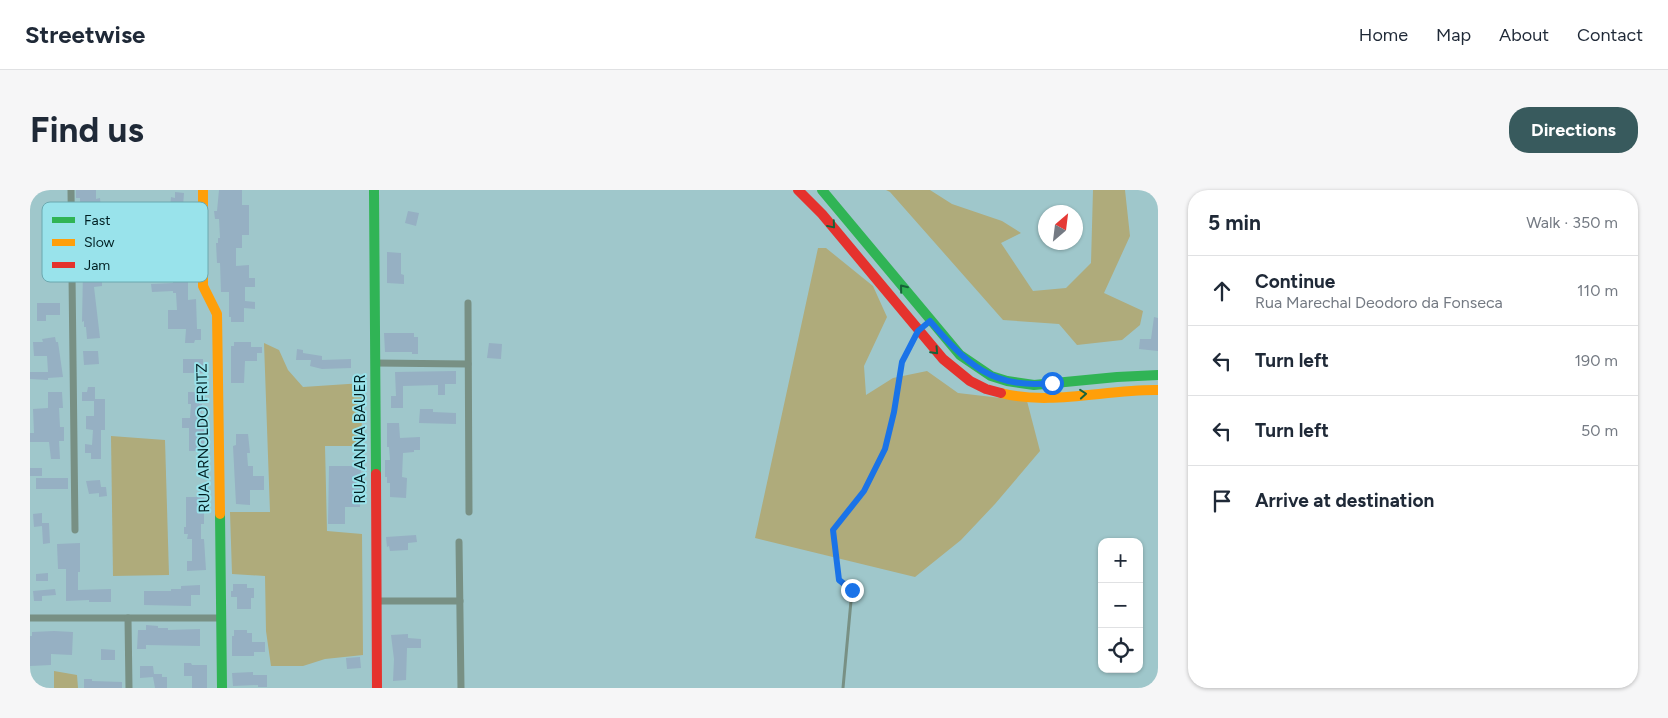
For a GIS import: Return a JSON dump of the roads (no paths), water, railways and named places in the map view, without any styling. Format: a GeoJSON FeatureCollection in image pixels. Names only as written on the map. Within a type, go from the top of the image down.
{"type":"FeatureCollection","features":[{"type":"Feature","properties":{"kind":"street","name":"RUA ANNA BAUER"},"geometry":{"type":"LineString","coordinates":[[374,190],[377,688]]}},
{"type":"Feature","properties":{"kind":"street"},"geometry":{"type":"LineString","coordinates":[[798,190],[827,220],[944,360],[958,373],[988,390],[1026,397],[1129,390],[1158,390]]}},
{"type":"Feature","properties":{"kind":"street"},"geometry":{"type":"LineString","coordinates":[[822,190],[836,204],[930,321],[966,360],[991,376],[1007,381],[1034,385],[1158,375]]}},
{"type":"Feature","properties":{"kind":"street"},"geometry":{"type":"LineString","coordinates":[[72,282],[75,530]]}},
{"type":"Feature","properties":{"kind":"street","name":"RUA ARNOLDO FRITZ"},"geometry":{"type":"LineString","coordinates":[[203,282],[203,286],[217,314],[222,688]]}},
{"type":"Feature","properties":{"kind":"street"},"geometry":{"type":"LineString","coordinates":[[468,303],[469,512]]}},
{"type":"Feature","properties":{"kind":"street"},"geometry":{"type":"LineString","coordinates":[[918,331],[930,321]]}},
{"type":"Feature","properties":{"kind":"street"},"geometry":{"type":"LineString","coordinates":[[375,363],[468,364]]}},
{"type":"Feature","properties":{"kind":"street"},"geometry":{"type":"LineString","coordinates":[[1129,390],[1130,376]]}},
{"type":"Feature","properties":{"kind":"street"},"geometry":{"type":"LineString","coordinates":[[460,542],[460,688]]}},
{"type":"Feature","properties":{"kind":"street"},"geometry":{"type":"LineString","coordinates":[[376,600],[460,601]]}},
{"type":"Feature","properties":{"kind":"street"},"geometry":{"type":"LineString","coordinates":[[30,618],[221,618]]}},
{"type":"Feature","properties":{"kind":"street"},"geometry":{"type":"LineString","coordinates":[[128,618],[129,688]]}},
{"type":"Feature","properties":{"kind":"lane"},"geometry":{"type":"LineString","coordinates":[[842,688],[852,590],[839,580],[833,530],[864,491],[885,449],[894,412],[902,362],[918,331]]}}]}
